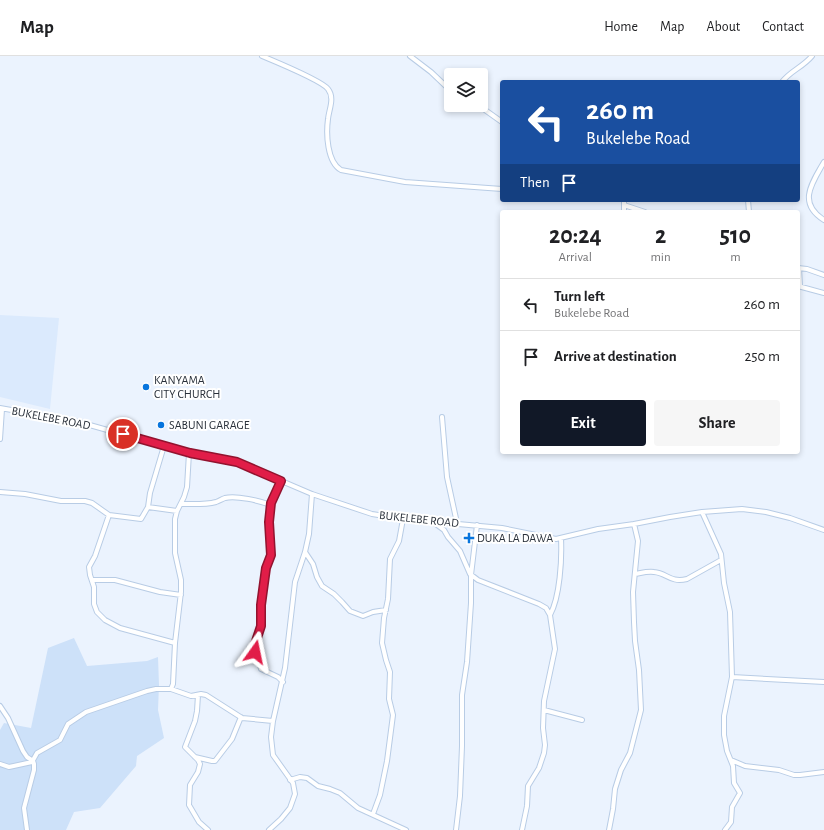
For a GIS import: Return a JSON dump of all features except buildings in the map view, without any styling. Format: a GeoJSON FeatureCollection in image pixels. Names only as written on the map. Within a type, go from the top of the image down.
{"type":"FeatureCollection","features":[{"type":"Feature","properties":{"kind":"street"},"geometry":{"type":"LineString","coordinates":[[262,56],[319,82],[329,90],[332,97],[327,124],[329,151],[333,164],[340,170],[405,182],[500,189]]}},
{"type":"Feature","properties":{"kind":"street"},"geometry":{"type":"LineString","coordinates":[[410,56],[444,84]]}},
{"type":"Feature","properties":{"kind":"street"},"geometry":{"type":"LineString","coordinates":[[784,80],[806,63],[812,56]]}},
{"type":"Feature","properties":{"kind":"street"},"geometry":{"type":"LineString","coordinates":[[488,112],[500,121]]}},
{"type":"Feature","properties":{"kind":"street"},"geometry":{"type":"LineString","coordinates":[[824,162],[811,188],[809,201],[812,210],[817,216],[824,220]]}},
{"type":"Feature","properties":{"kind":"street"},"geometry":{"type":"LineString","coordinates":[[624,202],[641,210]]}},
{"type":"Feature","properties":{"kind":"street"},"geometry":{"type":"LineString","coordinates":[[800,268],[824,275]]}},
{"type":"Feature","properties":{"kind":"street"},"geometry":{"type":"LineString","coordinates":[[800,286],[824,293]]}},
{"type":"Feature","properties":{"kind":"street"},"geometry":{"type":"LineString","coordinates":[[0,438],[1,408]]}},
{"type":"Feature","properties":{"kind":"street","name":"BUKELEBE ROAD"},"geometry":{"type":"LineString","coordinates":[[1,408],[79,422],[190,453],[237,462],[312,494],[372,514],[403,519],[502,528],[556,539],[598,529],[702,512],[753,510],[790,518],[824,530]]}},
{"type":"Feature","properties":{"kind":"street"},"geometry":{"type":"LineString","coordinates":[[442,417],[447,477],[457,523]]}},
{"type":"Feature","properties":{"kind":"street"},"geometry":{"type":"LineString","coordinates":[[0,492],[25,494],[61,501],[89,502],[109,515],[141,519],[148,507],[150,493],[164,446]]}},
{"type":"Feature","properties":{"kind":"street"},"geometry":{"type":"LineString","coordinates":[[171,689],[181,595],[181,580],[175,553],[175,530],[177,511],[187,488],[190,453]]}},
{"type":"Feature","properties":{"kind":"street"},"geometry":{"type":"LineString","coordinates":[[281,481],[271,505],[269,522],[271,555],[266,568],[261,605],[261,626],[254,650],[261,669],[278,677],[283,682]]}},
{"type":"Feature","properties":{"kind":"street"},"geometry":{"type":"LineString","coordinates":[[269,830],[281,819],[292,805],[295,794],[294,786],[272,754],[271,737],[287,656],[294,586],[309,534],[312,494]]}},
{"type":"Feature","properties":{"kind":"street"},"geometry":{"type":"LineString","coordinates":[[181,504],[207,504],[217,502],[225,498],[243,497],[271,505]]}},
{"type":"Feature","properties":{"kind":"street"},"geometry":{"type":"LineString","coordinates":[[148,507],[177,511]]}},
{"type":"Feature","properties":{"kind":"street"},"geometry":{"type":"LineString","coordinates":[[702,512],[720,550],[724,583],[730,612],[732,677],[724,716],[724,735],[727,751],[734,771],[734,783],[740,794],[732,807],[730,822],[726,830]]}},
{"type":"Feature","properties":{"kind":"street"},"geometry":{"type":"LineString","coordinates":[[109,515],[95,556],[89,567],[94,587],[94,604],[97,612],[104,620],[120,628],[175,643]]}},
{"type":"Feature","properties":{"kind":"street"},"geometry":{"type":"LineString","coordinates":[[373,814],[380,795],[387,761],[393,715],[389,699],[390,672],[382,644],[388,599],[390,559],[399,541],[403,519]]}},
{"type":"Feature","properties":{"kind":"street"},"geometry":{"type":"LineString","coordinates":[[433,522],[444,530],[448,538],[458,549],[464,558],[471,575],[478,580],[539,604],[546,608],[550,615],[555,649],[549,672],[544,710],[544,753],[539,768],[528,786],[527,806],[522,830]]}},
{"type":"Feature","properties":{"kind":"street"},"geometry":{"type":"LineString","coordinates":[[609,830],[615,789],[621,770],[630,753],[641,710],[634,622],[633,592],[638,541],[634,524]]}},
{"type":"Feature","properties":{"kind":"street"},"geometry":{"type":"LineString","coordinates":[[456,830],[460,796],[463,732],[462,695],[471,603],[471,575],[477,525]]}},
{"type":"Feature","properties":{"kind":"street"},"geometry":{"type":"LineString","coordinates":[[550,615],[557,591],[562,556],[561,538]]}},
{"type":"Feature","properties":{"kind":"street"},"geometry":{"type":"LineString","coordinates":[[305,552],[313,564],[322,586],[334,594],[350,612],[363,616],[373,612],[386,610]]}},
{"type":"Feature","properties":{"kind":"street"},"geometry":{"type":"LineString","coordinates":[[635,574],[656,572],[674,580],[682,580],[687,579],[721,560]]}},
{"type":"Feature","properties":{"kind":"street"},"geometry":{"type":"LineString","coordinates":[[92,580],[115,580],[160,592],[181,595]]}},
{"type":"Feature","properties":{"kind":"street"},"geometry":{"type":"LineString","coordinates":[[732,677],[824,682]]}},
{"type":"Feature","properties":{"kind":"street"},"geometry":{"type":"LineString","coordinates":[[27,830],[24,808],[34,770],[33,761],[36,752],[60,740],[68,724],[86,712],[147,690],[171,689],[191,696],[206,695],[241,717],[250,720],[273,721]]}},
{"type":"Feature","properties":{"kind":"street"},"geometry":{"type":"LineString","coordinates":[[198,695],[195,721],[185,746],[186,749],[199,762],[200,768],[190,785],[189,803],[199,822],[208,830]]}},
{"type":"Feature","properties":{"kind":"street"},"geometry":{"type":"LineString","coordinates":[[0,706],[8,718],[23,751],[27,757],[33,761]]}},
{"type":"Feature","properties":{"kind":"street"},"geometry":{"type":"LineString","coordinates":[[544,710],[582,720]]}},
{"type":"Feature","properties":{"kind":"street"},"geometry":{"type":"LineString","coordinates":[[195,757],[212,762],[215,761],[232,739],[241,717]]}},
{"type":"Feature","properties":{"kind":"street"},"geometry":{"type":"LineString","coordinates":[[731,760],[745,766],[779,770],[794,775],[824,772]]}},
{"type":"Feature","properties":{"kind":"street"},"geometry":{"type":"LineString","coordinates":[[1,765],[9,767],[28,764],[33,761]]}},
{"type":"Feature","properties":{"kind":"street"},"geometry":{"type":"LineString","coordinates":[[290,780],[300,777],[307,778],[318,786],[335,790],[355,806],[406,830]]}},
{"type":"Feature","properties":{"kind":"shaded area"},"geometry":{"type":"Polygon","coordinates":[[[0,315],[59,318],[50,409],[0,397],[0,315]]]}},
{"type":"Feature","properties":{"kind":"shaded area"},"geometry":{"type":"Polygon","coordinates":[[[74,638],[87,666],[147,661],[158,657],[158,710],[164,738],[137,756],[136,766],[100,808],[74,812],[66,830],[0,830],[0,730],[4,723],[31,728],[48,648],[74,638]]]}},
{"type":"Feature","properties":{"kind":"place","name":"KANYAMA CITY CHURCH"},"geometry":{"type":"Point","coordinates":[146,387]}},
{"type":"Feature","properties":{"kind":"place","name":"SABUNI GARAGE"},"geometry":{"type":"Point","coordinates":[161,425]}},
{"type":"Feature","properties":{"kind":"place","name":"DUKA LA DAWA"},"geometry":{"type":"Point","coordinates":[469,538]}},
{"type":"Feature","properties":{"kind":"route"},"geometry":{"type":"LineString","coordinates":[[123,434],[190,453],[237,462],[281,481],[271,503],[269,527],[272,550],[270,560],[266,568],[261,605],[262,621],[254,646],[255,652]]}}]}
